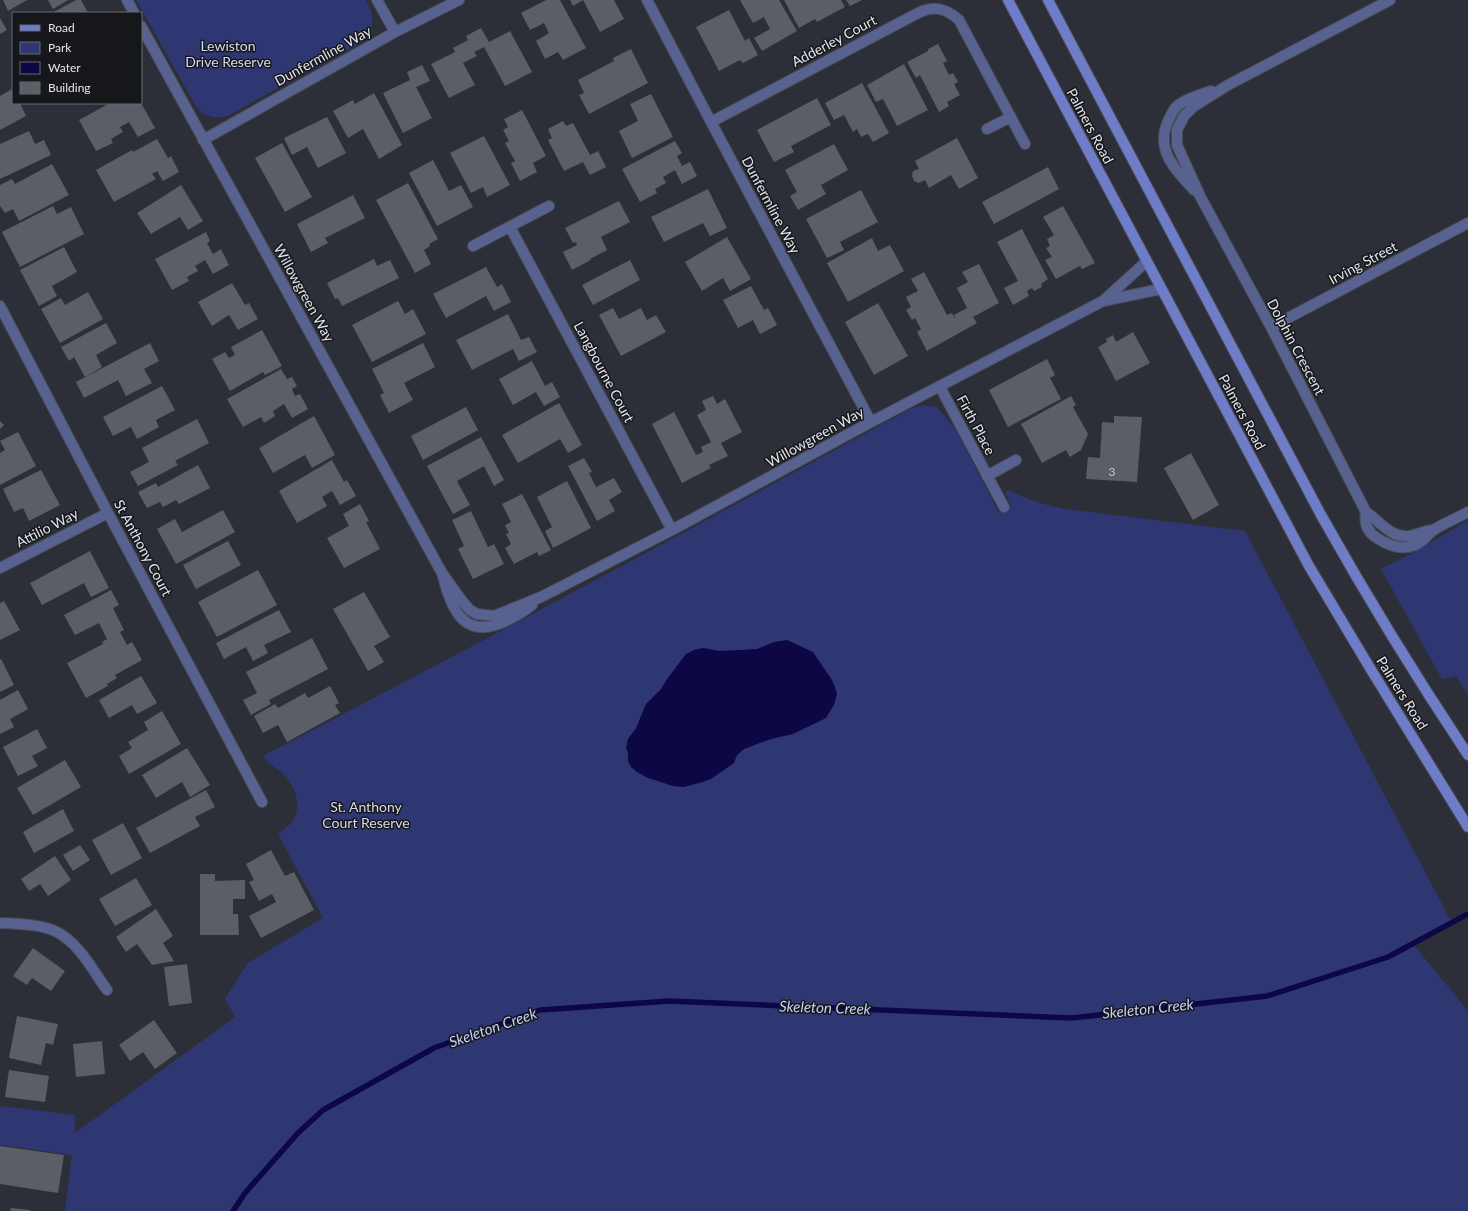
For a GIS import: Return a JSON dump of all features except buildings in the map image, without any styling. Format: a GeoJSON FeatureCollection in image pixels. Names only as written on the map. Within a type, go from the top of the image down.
{"type":"FeatureCollection","features":[{"type":"Feature","properties":{"kind":"main road","name":"Palmers Road"},"geometry":{"type":"LineString","coordinates":[[1008,0],[1309,566],[1468,827]]}},
{"type":"Feature","properties":{"kind":"main road","name":"Palmers Road"},"geometry":{"type":"LineString","coordinates":[[1048,0],[1328,528],[1384,624],[1468,755]]}},
{"type":"Feature","properties":{"kind":"street"},"geometry":{"type":"LineString","coordinates":[[127,0],[133,12]]}},
{"type":"Feature","properties":{"kind":"street"},"geometry":{"type":"LineString","coordinates":[[377,0],[395,32]]}},
{"type":"Feature","properties":{"kind":"street","name":"Dunfermline Way"},"geometry":{"type":"LineString","coordinates":[[203,140],[395,32],[459,0]]}},
{"type":"Feature","properties":{"kind":"street","name":"Dunfermline Way"},"geometry":{"type":"LineString","coordinates":[[647,0],[710,122],[872,422]]}},
{"type":"Feature","properties":{"kind":"street"},"geometry":{"type":"LineString","coordinates":[[1014,0],[1014,12]]}},
{"type":"Feature","properties":{"kind":"street","name":"Dolphin Crescent"},"geometry":{"type":"LineString","coordinates":[[1390,0],[1228,85],[1193,107],[1184,116],[1176,130],[1177,145],[1200,196],[1366,512],[1389,532],[1400,536],[1411,536],[1423,531],[1434,530]]}},
{"type":"Feature","properties":{"kind":"street","name":"Adderley Court"},"geometry":{"type":"LineString","coordinates":[[710,122],[920,12],[934,8],[948,11],[959,20],[1025,144]]}},
{"type":"Feature","properties":{"kind":"street","name":"Willowgreen Way"},"geometry":{"type":"LineString","coordinates":[[142,28],[442,573],[462,601],[470,610],[477,614],[494,616],[540,597],[672,530],[872,422],[1103,301],[1146,262]]}},
{"type":"Feature","properties":{"kind":"street"},"geometry":{"type":"LineString","coordinates":[[987,129],[1011,117]]}},
{"type":"Feature","properties":{"kind":"street"},"geometry":{"type":"LineString","coordinates":[[473,246],[548,206]]}},
{"type":"Feature","properties":{"kind":"street","name":"Irving Street"},"geometry":{"type":"LineString","coordinates":[[1270,327],[1468,223]]}},
{"type":"Feature","properties":{"kind":"street","name":"Langbourne Court"},"geometry":{"type":"LineString","coordinates":[[510,227],[672,530]]}},
{"type":"Feature","properties":{"kind":"street","name":"Willowgreen Way"},"geometry":{"type":"LineString","coordinates":[[1103,301],[1161,288]]}},
{"type":"Feature","properties":{"kind":"street","name":"St Anthony Court"},"geometry":{"type":"LineString","coordinates":[[0,306],[262,802]]}},
{"type":"Feature","properties":{"kind":"street","name":"Firth Place"},"geometry":{"type":"LineString","coordinates":[[940,387],[1004,507]]}},
{"type":"Feature","properties":{"kind":"street","name":"Firth Place"},"geometry":{"type":"LineString","coordinates":[[987,476],[1016,460]]}},
{"type":"Feature","properties":{"kind":"street","name":"Dolphin Crescent"},"geometry":{"type":"LineString","coordinates":[[1366,512],[1365,524],[1368,530],[1390,546],[1404,548],[1416,545],[1434,530],[1468,512]]}},
{"type":"Feature","properties":{"kind":"street","name":"Attilio Way"},"geometry":{"type":"LineString","coordinates":[[0,568],[108,513]]}},
{"type":"Feature","properties":{"kind":"street","name":"Willowgreen Way"},"geometry":{"type":"LineString","coordinates":[[442,573],[451,603],[463,620],[473,626],[483,628],[496,626],[529,608],[540,597]]}},
{"type":"Feature","properties":{"kind":"street"},"geometry":{"type":"LineString","coordinates":[[473,626],[477,614]]}},
{"type":"Feature","properties":{"kind":"street"},"geometry":{"type":"LineString","coordinates":[[0,923],[33,926],[58,933],[76,946],[107,990]]}},
{"type":"Feature","properties":{"kind":"green space","name":"Lewiston Drive Reserve"},"geometry":{"type":"Polygon","coordinates":[[[136,0],[366,0],[371,13],[372,24],[368,34],[359,44],[227,116],[214,117],[207,115],[197,108],[136,0]]]}},
{"type":"Feature","properties":{"kind":"green space","name":"St. Anthony Court Reserve"},"geometry":{"type":"Polygon","coordinates":[[[924,405],[937,407],[956,430],[998,511],[1011,505],[1005,492],[1009,490],[1036,502],[1065,509],[1245,531],[1452,923],[1413,944],[1468,1011],[1468,1211],[65,1211],[72,1155],[0,1145],[0,1106],[75,1115],[75,1133],[235,1017],[225,998],[248,963],[323,918],[278,834],[293,821],[296,814],[297,802],[295,791],[290,781],[263,756],[589,584],[912,408],[924,405]]]}},
{"type":"Feature","properties":{"kind":"green space"},"geometry":{"type":"Polygon","coordinates":[[[1468,520],[1468,695],[1456,676],[1442,679],[1381,569],[1420,549],[1468,520]]]}},
{"type":"Feature","properties":{"kind":"water"},"geometry":{"type":"Polygon","coordinates":[[[787,640],[813,652],[832,680],[837,694],[834,705],[826,718],[793,734],[771,739],[744,749],[737,755],[734,763],[711,779],[684,787],[673,786],[648,778],[631,767],[628,761],[628,753],[626,748],[628,739],[636,728],[646,704],[661,689],[686,654],[703,648],[720,651],[757,649],[774,642],[787,640]]]}},
{"type":"Feature","properties":{"kind":"waterway","name":"Skeleton Creek"},"geometry":{"type":"LineString","coordinates":[[233,1211],[245,1193],[297,1134],[323,1110],[434,1048],[540,1010],[669,1001],[1072,1018],[1267,996],[1388,957],[1468,914]]}}]}
